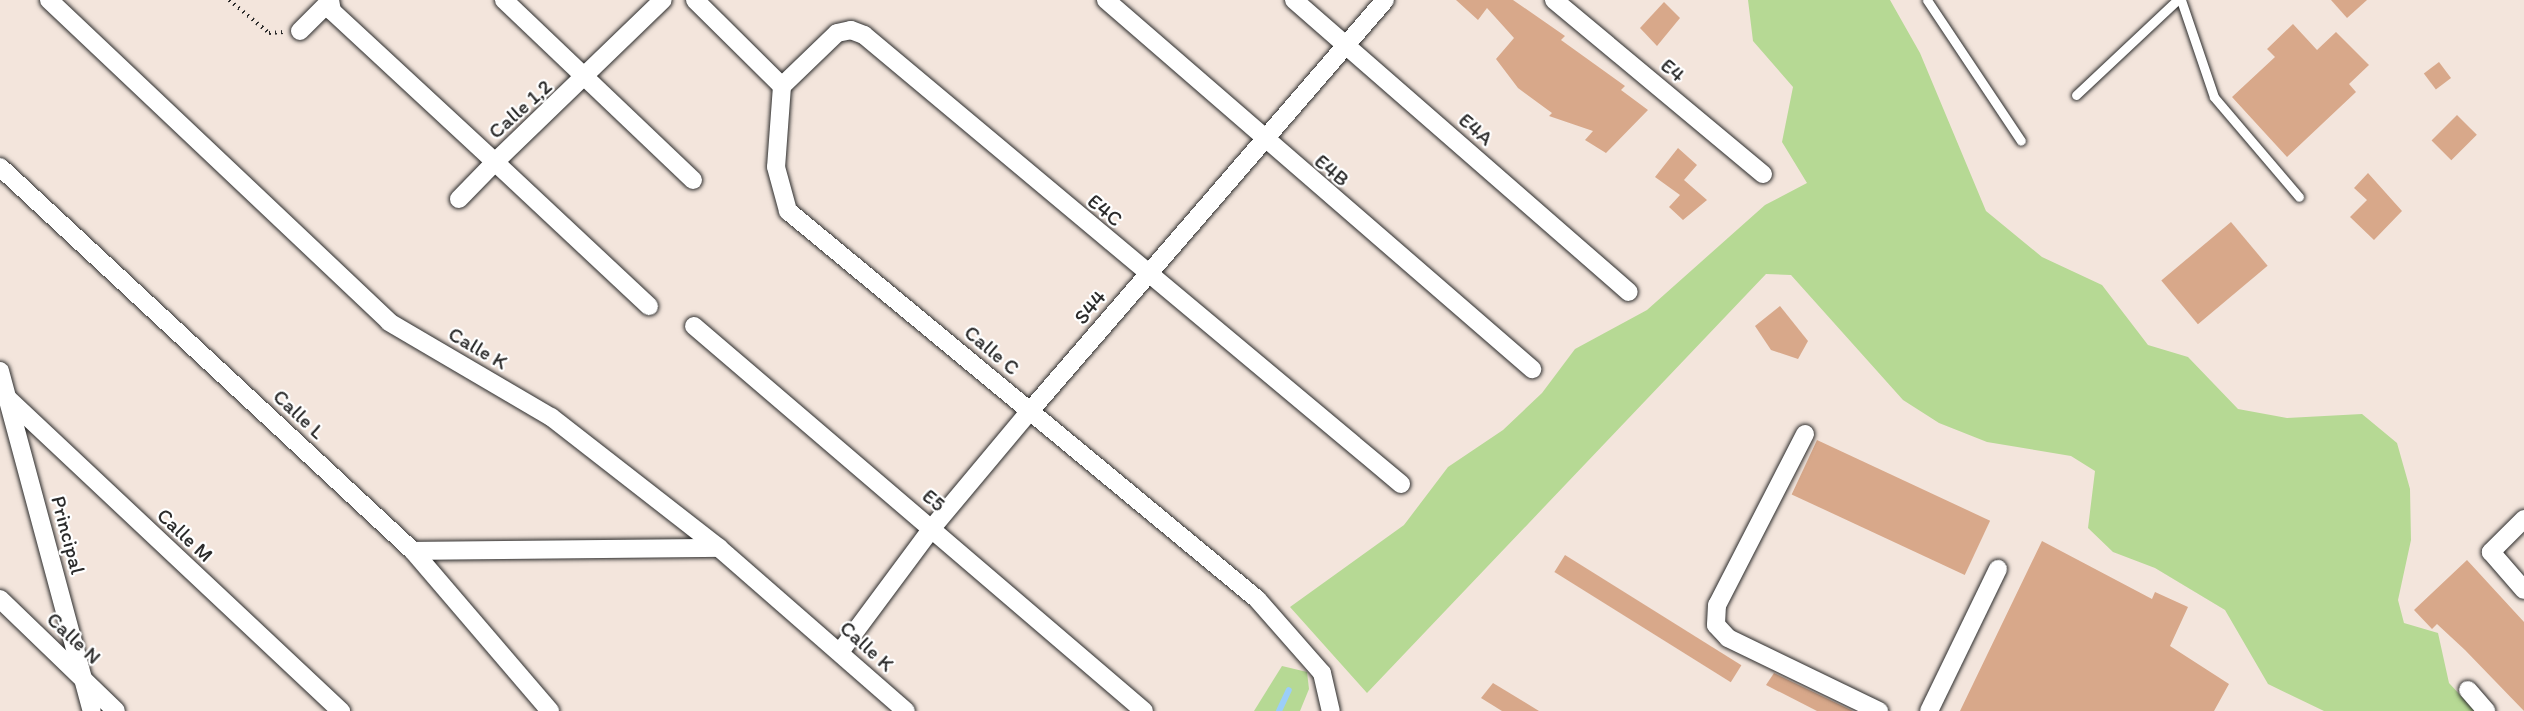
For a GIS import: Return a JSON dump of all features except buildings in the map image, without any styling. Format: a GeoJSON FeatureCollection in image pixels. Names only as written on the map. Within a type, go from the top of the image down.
{"type":"FeatureCollection","features":[{"type":"Feature","properties":{"kind":"street","name":"Calle K"},"geometry":{"type":"LineString","coordinates":[[49,0],[389,322],[551,417],[718,548],[906,711]]}},
{"type":"Feature","properties":{"kind":"street"},"geometry":{"type":"LineString","coordinates":[[504,0],[585,82],[693,180]]}},
{"type":"Feature","properties":{"kind":"street","name":"Calle 1,2"},"geometry":{"type":"LineString","coordinates":[[330,1],[332,11],[495,162],[585,82],[663,0]]}},
{"type":"Feature","properties":{"kind":"street"},"geometry":{"type":"LineString","coordinates":[[695,0],[782,86]]}},
{"type":"Feature","properties":{"kind":"street","name":"E4B"},"geometry":{"type":"LineString","coordinates":[[1106,0],[1262,140],[1532,369]]}},
{"type":"Feature","properties":{"kind":"street","name":"E4A"},"geometry":{"type":"LineString","coordinates":[[1294,0],[1629,292]]}},
{"type":"Feature","properties":{"kind":"street","name":"S44"},"geometry":{"type":"LineString","coordinates":[[840,652],[932,528],[1146,275],[1385,0]]}},
{"type":"Feature","properties":{"kind":"street","name":"E4"},"geometry":{"type":"LineString","coordinates":[[1554,0],[1763,174]]}},
{"type":"Feature","properties":{"kind":"street"},"geometry":{"type":"LineString","coordinates":[[300,31],[330,1]]}},
{"type":"Feature","properties":{"kind":"street","name":"E4C"},"geometry":{"type":"LineString","coordinates":[[782,86],[837,33],[851,30],[864,36],[1146,275],[1401,484]]}},
{"type":"Feature","properties":{"kind":"street","name":"Calle C"},"geometry":{"type":"LineString","coordinates":[[782,86],[776,167],[788,211],[1257,599],[1304,646],[1322,673],[1331,707]]}},
{"type":"Feature","properties":{"kind":"street"},"geometry":{"type":"LineString","coordinates":[[459,199],[495,162],[649,306]]}},
{"type":"Feature","properties":{"kind":"street","name":"Calle L"},"geometry":{"type":"LineString","coordinates":[[0,167],[413,551],[550,711]]}},
{"type":"Feature","properties":{"kind":"street","name":"E5"},"geometry":{"type":"LineString","coordinates":[[694,326],[1144,711]]}},
{"type":"Feature","properties":{"kind":"street","name":"Principal"},"geometry":{"type":"LineString","coordinates":[[0,371],[3,394],[92,711]]}},
{"type":"Feature","properties":{"kind":"street","name":"Calle M"},"geometry":{"type":"LineString","coordinates":[[3,394],[341,711]]}},
{"type":"Feature","properties":{"kind":"street"},"geometry":{"type":"LineString","coordinates":[[1805,434],[1717,604],[1716,625],[1728,638],[1880,711]]}},
{"type":"Feature","properties":{"kind":"street"},"geometry":{"type":"LineString","coordinates":[[2524,519],[2490,552],[2524,590]]}},
{"type":"Feature","properties":{"kind":"street"},"geometry":{"type":"LineString","coordinates":[[413,551],[718,548]]}},
{"type":"Feature","properties":{"kind":"street"},"geometry":{"type":"LineString","coordinates":[[1929,711],[1998,569]]}},
{"type":"Feature","properties":{"kind":"street","name":"Calle N"},"geometry":{"type":"LineString","coordinates":[[0,599],[83,675],[116,711]]}},
{"type":"Feature","properties":{"kind":"street"},"geometry":{"type":"LineString","coordinates":[[2468,690],[2486,711]]}},
{"type":"Feature","properties":{"kind":"lane"},"geometry":{"type":"LineString","coordinates":[[1927,0],[2021,141]]}},
{"type":"Feature","properties":{"kind":"lane"},"geometry":{"type":"LineString","coordinates":[[2076,95],[2177,0]]}},
{"type":"Feature","properties":{"kind":"lane"},"geometry":{"type":"LineString","coordinates":[[2181,0],[2214,97],[2299,197]]}},
{"type":"Feature","properties":{"kind":"path"},"geometry":{"type":"LineString","coordinates":[[229,0],[268,33],[300,31]]}},
{"type":"Feature","properties":{"kind":"green space"},"geometry":{"type":"Polygon","coordinates":[[[1748,0],[1890,0],[1920,53],[1986,211],[2042,257],[2102,285],[2148,345],[2188,357],[2238,409],[2287,418],[2362,414],[2397,443],[2410,489],[2411,540],[2398,600],[2404,623],[2438,633],[2449,683],[2475,711],[2324,711],[2268,684],[2225,610],[2155,568],[2113,552],[2088,528],[2095,471],[2071,456],[1987,442],[1939,423],[1903,400],[1791,275],[1766,274],[1367,693],[1290,607],[1404,525],[1448,467],[1503,430],[1542,393],[1575,349],[1647,310],[1765,205],[1807,183],[1782,142],[1793,87],[1753,41],[1748,0]]]}},
{"type":"Feature","properties":{"kind":"green space"},"geometry":{"type":"Polygon","coordinates":[[[1282,666],[1307,672],[1309,689],[1300,711],[1254,711],[1282,666]]]}},
{"type":"Feature","properties":{"kind":"waterway"},"geometry":{"type":"LineString","coordinates":[[1279,711],[1289,690]]}}]}
